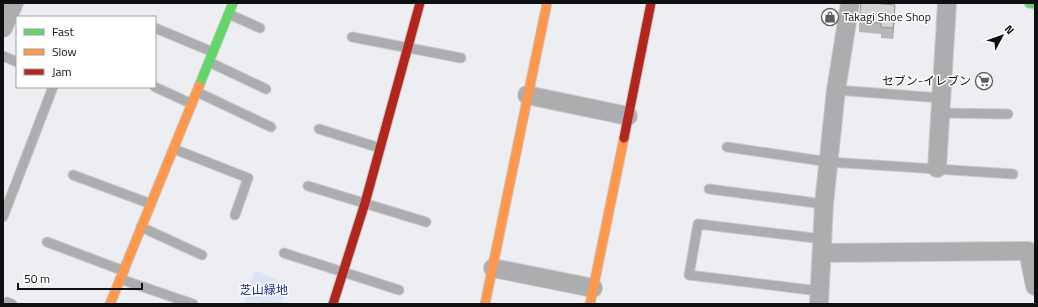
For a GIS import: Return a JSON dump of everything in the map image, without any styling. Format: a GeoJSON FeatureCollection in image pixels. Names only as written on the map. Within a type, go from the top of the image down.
{"type":"FeatureCollection","features":[{"type":"Feature","properties":{"kind":"street"},"geometry":{"type":"LineString","coordinates":[[3,28],[14,3]]}},
{"type":"Feature","properties":{"kind":"street"},"geometry":{"type":"LineString","coordinates":[[110,304],[233,3]]}},
{"type":"Feature","properties":{"kind":"street"},"geometry":{"type":"LineString","coordinates":[[333,304],[365,203],[420,3]]}},
{"type":"Feature","properties":{"kind":"street"},"geometry":{"type":"LineString","coordinates":[[485,304],[547,3]]}},
{"type":"Feature","properties":{"kind":"street"},"geometry":{"type":"LineString","coordinates":[[493,268],[591,296],[651,3]]}},
{"type":"Feature","properties":{"kind":"street"},"geometry":{"type":"LineString","coordinates":[[819,298],[824,204],[836,90],[850,3]]}},
{"type":"Feature","properties":{"kind":"street"},"geometry":{"type":"LineString","coordinates":[[938,168],[940,105],[947,3]]}},
{"type":"Feature","properties":{"kind":"street"},"geometry":{"type":"LineString","coordinates":[[1029,3],[1035,4]]}},
{"type":"Feature","properties":{"kind":"street"},"geometry":{"type":"LineString","coordinates":[[527,95],[628,116]]}},
{"type":"Feature","properties":{"kind":"street"},"geometry":{"type":"LineString","coordinates":[[822,246],[1028,251],[1035,286]]}},
{"type":"Feature","properties":{"kind":"lane"},"geometry":{"type":"LineString","coordinates":[[229,14],[260,28]]}},
{"type":"Feature","properties":{"kind":"lane"},"geometry":{"type":"LineString","coordinates":[[156,28],[214,52]]}},
{"type":"Feature","properties":{"kind":"lane"},"geometry":{"type":"LineString","coordinates":[[352,37],[461,58]]}},
{"type":"Feature","properties":{"kind":"lane"},"geometry":{"type":"LineString","coordinates":[[3,56],[16,62]]}},
{"type":"Feature","properties":{"kind":"lane"},"geometry":{"type":"LineString","coordinates":[[209,62],[266,89]]}},
{"type":"Feature","properties":{"kind":"lane"},"geometry":{"type":"LineString","coordinates":[[156,87],[192,104]]}},
{"type":"Feature","properties":{"kind":"lane"},"geometry":{"type":"LineString","coordinates":[[3,216],[53,88]]}},
{"type":"Feature","properties":{"kind":"lane"},"geometry":{"type":"LineString","coordinates":[[836,90],[1008,114]]}},
{"type":"Feature","properties":{"kind":"lane"},"geometry":{"type":"LineString","coordinates":[[197,92],[271,127]]}},
{"type":"Feature","properties":{"kind":"lane"},"geometry":{"type":"LineString","coordinates":[[319,129],[380,148]]}},
{"type":"Feature","properties":{"kind":"lane"},"geometry":{"type":"LineString","coordinates":[[727,147],[829,162],[1013,174]]}},
{"type":"Feature","properties":{"kind":"lane"},"geometry":{"type":"LineString","coordinates":[[174,149],[248,178],[236,215]]}},
{"type":"Feature","properties":{"kind":"lane"},"geometry":{"type":"LineString","coordinates":[[73,175],[151,204]]}},
{"type":"Feature","properties":{"kind":"lane"},"geometry":{"type":"LineString","coordinates":[[308,186],[426,222]]}},
{"type":"Feature","properties":{"kind":"lane"},"geometry":{"type":"LineString","coordinates":[[709,189],[824,204]]}},
{"type":"Feature","properties":{"kind":"lane"},"geometry":{"type":"LineString","coordinates":[[819,298],[689,276],[698,224],[822,246]]}},
{"type":"Feature","properties":{"kind":"lane"},"geometry":{"type":"LineString","coordinates":[[141,227],[202,254]]}},
{"type":"Feature","properties":{"kind":"lane"},"geometry":{"type":"LineString","coordinates":[[47,242],[193,304]]}},
{"type":"Feature","properties":{"kind":"lane"},"geometry":{"type":"LineString","coordinates":[[284,253],[399,290]]}},
{"type":"Feature","properties":{"kind":"green space","name":"芝山緑地"},"geometry":{"type":"Polygon","coordinates":[[[255,270],[290,286],[281,304],[244,304],[255,270]]]}},
{"type":"Feature","properties":{"kind":"building"},"geometry":{"type":"Polygon","coordinates":[[[861,3],[895,5],[893,28],[881,27],[881,23],[859,21],[861,3]]]}},
{"type":"Feature","properties":{"kind":"traffic: fast"},"geometry":{"type":"LineString","coordinates":[[199,86],[233,3]]}},
{"type":"Feature","properties":{"kind":"traffic: fast"},"geometry":{"type":"LineString","coordinates":[[1029,3],[1035,4]]}},
{"type":"Feature","properties":{"kind":"traffic: slow"},"geometry":{"type":"LineString","coordinates":[[485,304],[547,3]]}},
{"type":"Feature","properties":{"kind":"traffic: slow"},"geometry":{"type":"LineString","coordinates":[[110,304],[199,86]]}},
{"type":"Feature","properties":{"kind":"traffic: slow"},"geometry":{"type":"LineString","coordinates":[[590,304],[624,138]]}},
{"type":"Feature","properties":{"kind":"traffic: jam"},"geometry":{"type":"LineString","coordinates":[[333,304],[365,203],[420,3]]}},
{"type":"Feature","properties":{"kind":"traffic: jam"},"geometry":{"type":"LineString","coordinates":[[624,138],[651,3]]}},
{"type":"Feature","properties":{"kind":"place","name":"Takagi Shoe Shop"},"geometry":{"type":"Point","coordinates":[830,17]}},
{"type":"Feature","properties":{"kind":"place","name":"セブン-イレブン"},"geometry":{"type":"Point","coordinates":[984,81]}}]}
